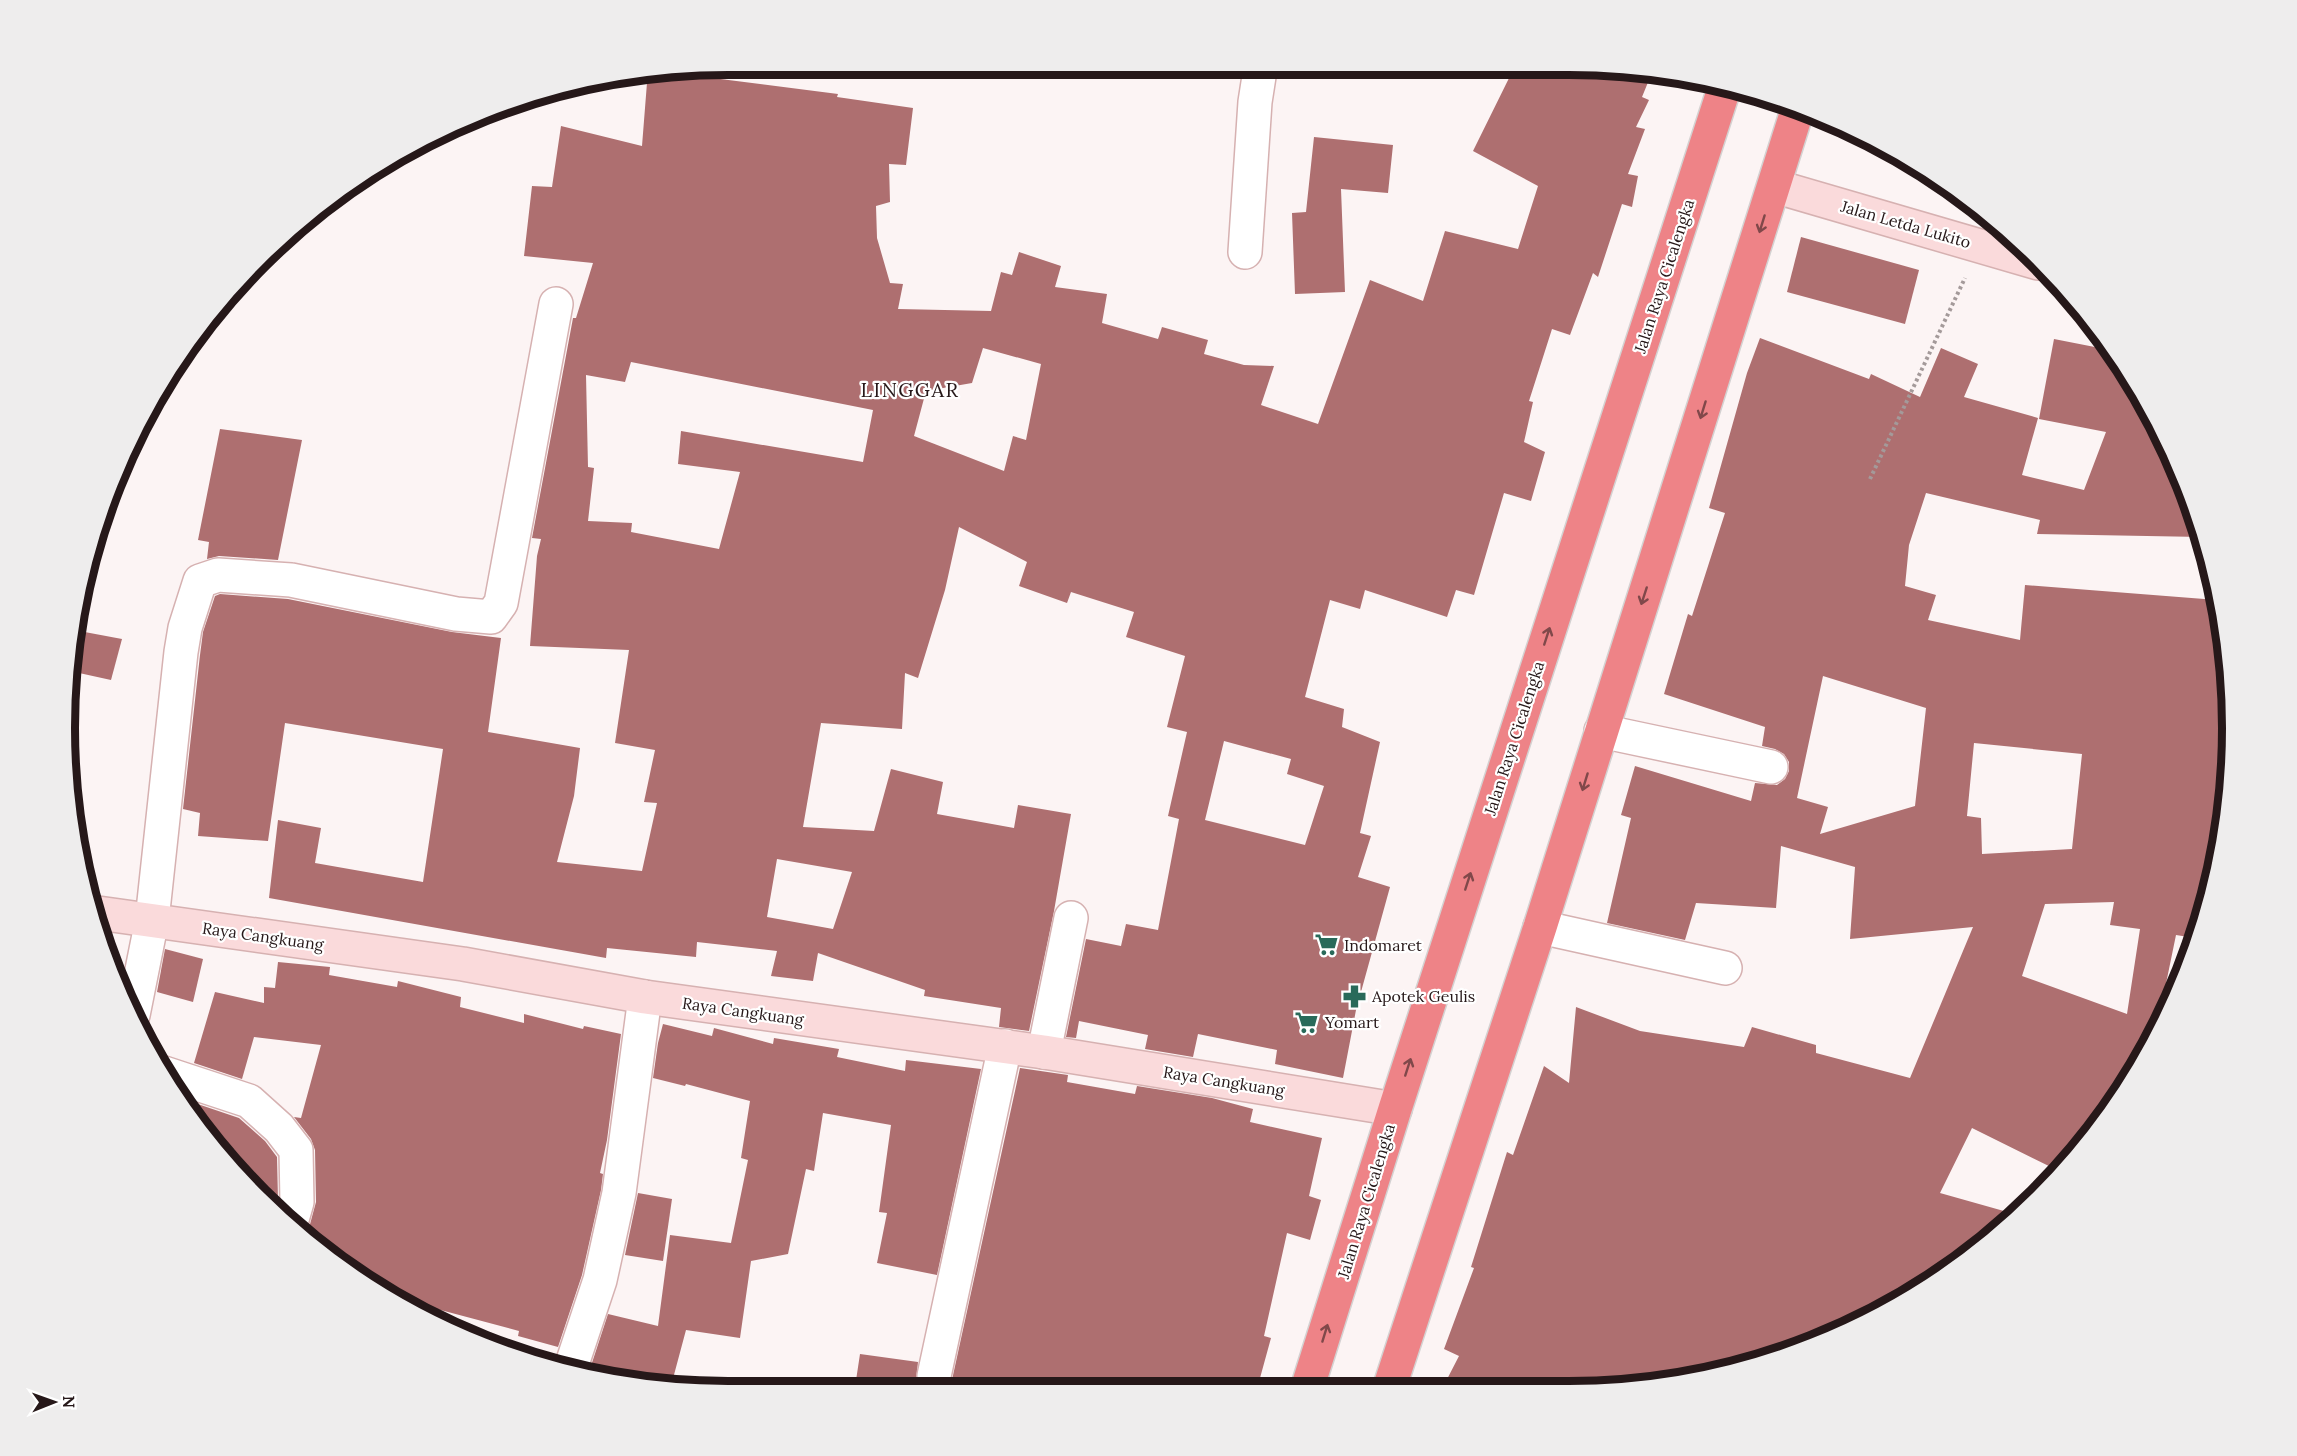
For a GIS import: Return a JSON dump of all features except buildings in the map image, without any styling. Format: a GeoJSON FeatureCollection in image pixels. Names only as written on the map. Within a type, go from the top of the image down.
{"type":"FeatureCollection","features":[{"type":"Feature","properties":{"kind":"highway","name":"Jalan Raya Cicalengka"},"geometry":{"type":"LineString","coordinates":[[1310,1381],[1722,94]]}},
{"type":"Feature","properties":{"kind":"highway"},"geometry":{"type":"LineString","coordinates":[[1392,1381],[1540,927],[1795,116]]}},
{"type":"Feature","properties":{"kind":"main road","name":"Jalan Letda Lukito"},"geometry":{"type":"LineString","coordinates":[[1774,186],[2023,258]]}},
{"type":"Feature","properties":{"kind":"main road","name":"Raya Cangkuang"},"geometry":{"type":"LineString","coordinates":[[102,913],[463,964],[645,997],[1005,1046],[1395,1109]]}},
{"type":"Feature","properties":{"kind":"street"},"geometry":{"type":"LineString","coordinates":[[1245,252],[1255,102],[1259,75]]}},
{"type":"Feature","properties":{"kind":"street"},"geometry":{"type":"LineString","coordinates":[[136,1002],[152,920],[181,652],[200,581],[218,575],[291,580],[456,614],[491,617],[501,603],[556,304]]}},
{"type":"Feature","properties":{"kind":"street"},"geometry":{"type":"LineString","coordinates":[[1601,731],[1771,767]]}},
{"type":"Feature","properties":{"kind":"street"},"geometry":{"type":"LineString","coordinates":[[1044,1052],[1071,918]]}},
{"type":"Feature","properties":{"kind":"street"},"geometry":{"type":"LineString","coordinates":[[1540,927],[1725,968]]}},
{"type":"Feature","properties":{"kind":"street"},"geometry":{"type":"LineString","coordinates":[[573,1362],[600,1280],[619,1194],[645,997]]}},
{"type":"Feature","properties":{"kind":"street"},"geometry":{"type":"LineString","coordinates":[[934,1376],[1005,1046]]}},
{"type":"Feature","properties":{"kind":"street"},"geometry":{"type":"LineString","coordinates":[[176,1077],[249,1101],[279,1128],[296,1150],[297,1202],[293,1215]]}},
{"type":"Feature","properties":{"kind":"path"},"geometry":{"type":"LineString","coordinates":[[1870,479],[1981,245]]}},
{"type":"Feature","properties":{"kind":"place","name":"Indomaret"},"geometry":{"type":"Point","coordinates":[1326,945]}},
{"type":"Feature","properties":{"kind":"place","name":"Apotek Geulis"},"geometry":{"type":"Point","coordinates":[1354,996]}},
{"type":"Feature","properties":{"kind":"place","name":"Yomart"},"geometry":{"type":"Point","coordinates":[1307,1022]}},
{"type":"Feature","properties":{"kind":"district","name":"LINGGAR"},"geometry":{"type":"Point","coordinates":[910,390]}}]}
